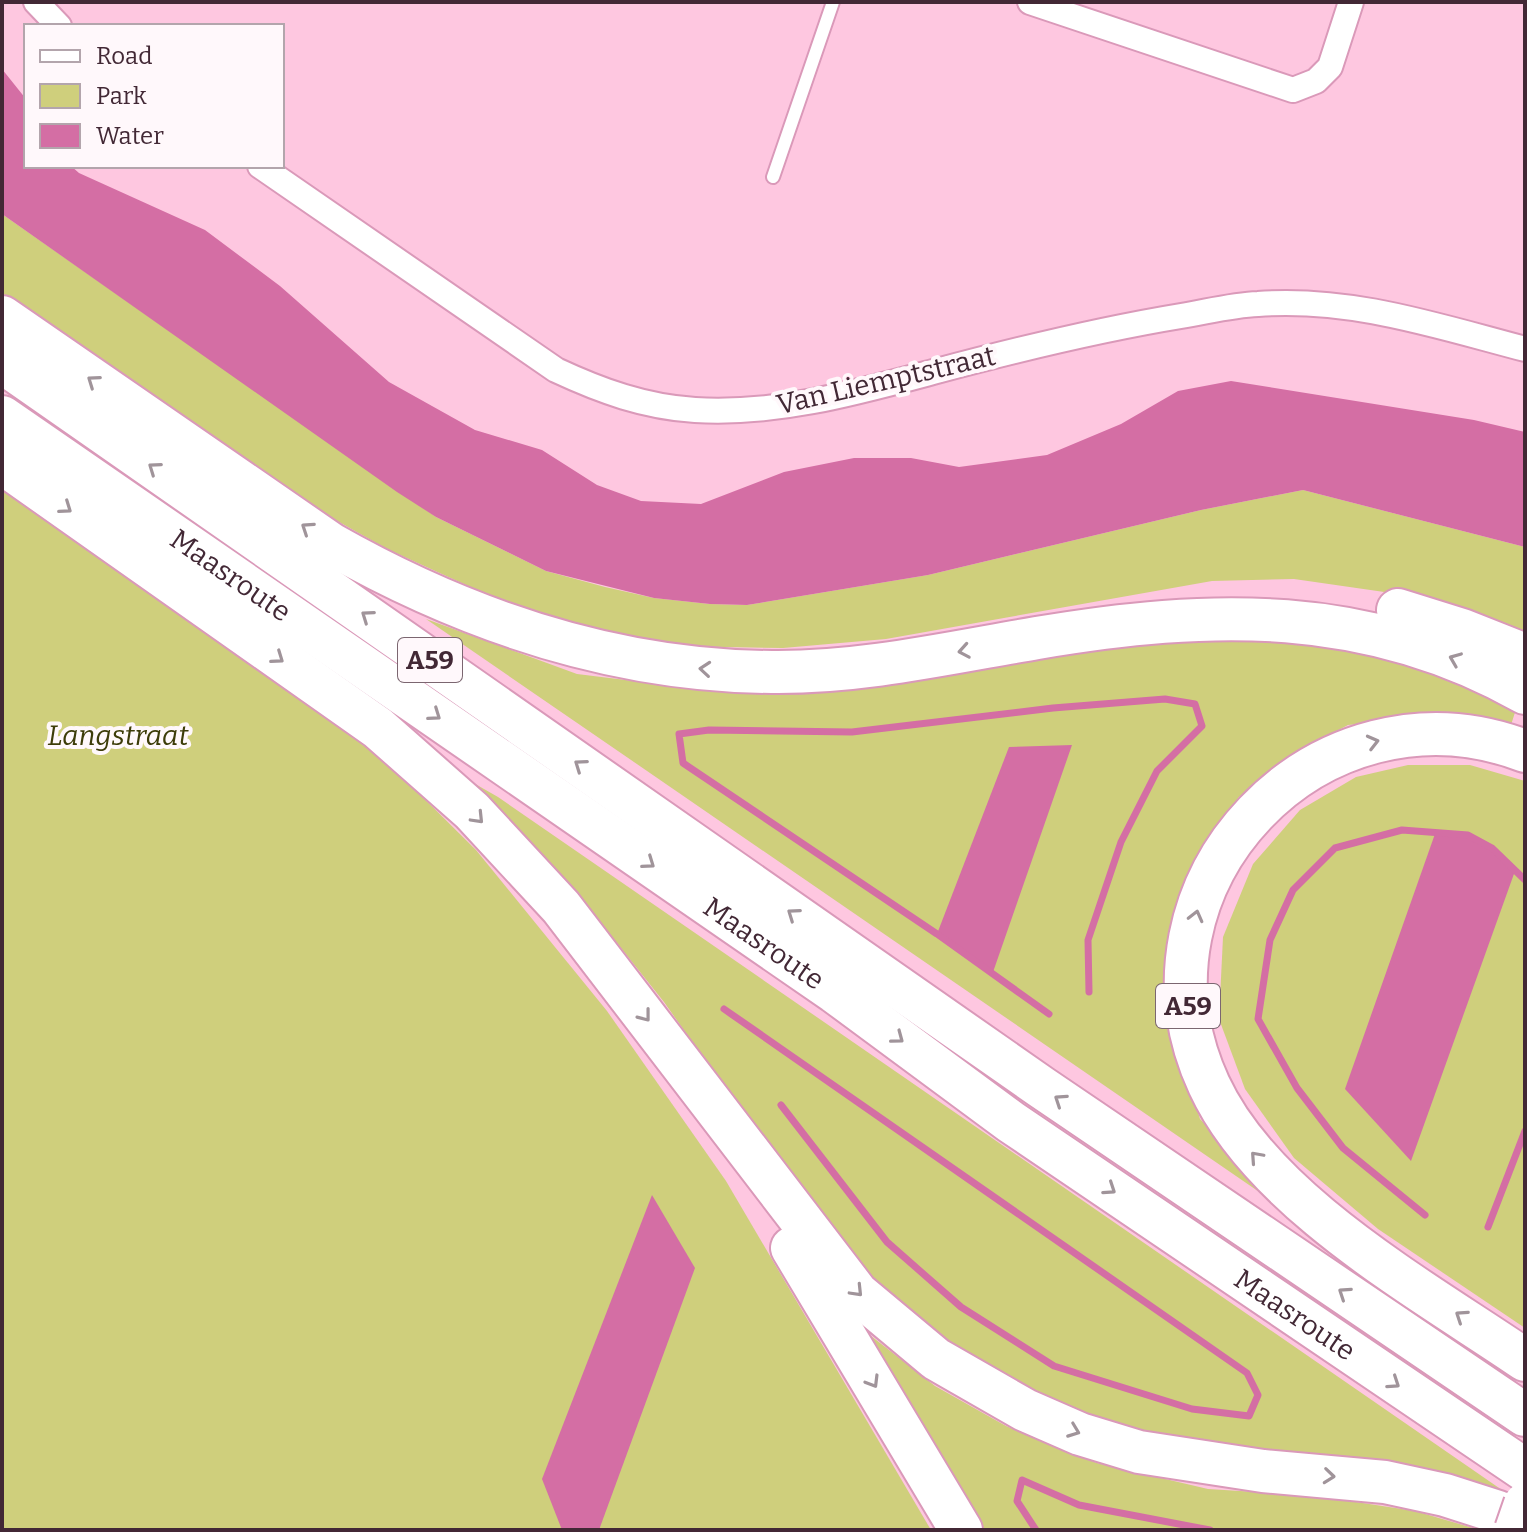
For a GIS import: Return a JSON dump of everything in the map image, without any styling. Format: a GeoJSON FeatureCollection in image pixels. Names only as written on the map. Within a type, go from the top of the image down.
{"type":"FeatureCollection","features":[{"type":"Feature","properties":{"kind":"highway","name":"A59"},"geometry":{"type":"LineString","coordinates":[[2,317],[331,544],[427,594],[548,639],[594,652],[675,666],[774,672],[880,665],[1040,637],[1221,619],[1313,622],[1394,638],[1430,649],[1525,693]]}},
{"type":"Feature","properties":{"kind":"highway","name":"Maasroute"},"geometry":{"type":"LineString","coordinates":[[2,362],[1028,1078],[1525,1415]]}},
{"type":"Feature","properties":{"kind":"highway","name":"Maasroute"},"geometry":{"type":"LineString","coordinates":[[2,417],[835,992],[1011,1122],[1525,1470]]}},
{"type":"Feature","properties":{"kind":"highway"},"geometry":{"type":"LineString","coordinates":[[2,463],[378,728],[472,811],[561,907],[857,1293],[936,1359],[1025,1410],[1080,1434],[1139,1452],[1263,1471],[1385,1482],[1445,1495],[1525,1524]]}},
{"type":"Feature","properties":{"kind":"highway","name":"A59"},"geometry":{"type":"LineString","coordinates":[[1040,637],[1155,606],[1274,595],[1354,602],[1396,610],[1462,630],[1525,655]]}},
{"type":"Feature","properties":{"kind":"highway","name":"A59"},"geometry":{"type":"LineString","coordinates":[[1525,751],[1485,738],[1424,733],[1367,743],[1337,754],[1295,777],[1242,825],[1208,881],[1189,947],[1187,989],[1191,1032],[1208,1084],[1235,1131],[1256,1157],[1324,1220],[1525,1360]]}},
{"type":"Feature","properties":{"kind":"highway"},"geometry":{"type":"LineString","coordinates":[[690,1075],[961,1530]]}},
{"type":"Feature","properties":{"kind":"highway"},"geometry":{"type":"LineString","coordinates":[[1516,1530],[1525,1504]]}},
{"type":"Feature","properties":{"kind":"street"},"geometry":{"type":"LineString","coordinates":[[36,2],[57,24]]}},
{"type":"Feature","properties":{"kind":"street"},"geometry":{"type":"LineString","coordinates":[[1030,2],[1293,90],[1316,81],[1330,67],[1351,2]]}},
{"type":"Feature","properties":{"kind":"street","name":"Van Liemptstraat"},"geometry":{"type":"LineString","coordinates":[[263,168],[556,370],[603,392],[648,404],[732,411],[779,407],[843,396],[1099,330],[1256,304],[1310,302],[1344,305],[1525,349]]}},
{"type":"Feature","properties":{"kind":"lane"},"geometry":{"type":"LineString","coordinates":[[773,177],[833,2]]}},
{"type":"Feature","properties":{"kind":"green space"},"geometry":{"type":"Polygon","coordinates":[[[2,214],[436,517],[546,571],[654,598],[747,605],[928,575],[1201,510],[1303,490],[1525,547],[1525,637],[1419,597],[1294,579],[1212,581],[886,639],[783,648],[671,646],[572,625],[477,590],[387,549],[309,505],[2,293],[2,214]]]}},
{"type":"Feature","properties":{"kind":"green space","name":"Langstraat"},"geometry":{"type":"Polygon","coordinates":[[[2,468],[367,742],[476,850],[607,1011],[726,1181],[931,1530],[2,1530],[2,468]]]}},
{"type":"Feature","properties":{"kind":"green space"},"geometry":{"type":"Polygon","coordinates":[[[426,619],[577,674],[691,688],[854,687],[1241,630],[1383,646],[1517,706],[1511,725],[1449,715],[1348,725],[1293,754],[1239,797],[1200,854],[1177,912],[1165,965],[1173,1028],[1200,1119],[1303,1222],[426,619]]]}},
{"type":"Feature","properties":{"kind":"green space"},"geometry":{"type":"Polygon","coordinates":[[[1408,765],[1470,765],[1525,781],[1525,1328],[1378,1229],[1294,1158],[1245,1089],[1219,1019],[1223,937],[1253,864],[1300,810],[1356,777],[1408,765]]]}},
{"type":"Feature","properties":{"kind":"green space"},"geometry":{"type":"Polygon","coordinates":[[[456,773],[498,797],[1502,1490],[1499,1505],[1119,1434],[983,1374],[854,1271],[664,1002],[593,913],[555,870],[456,773]]]}},
{"type":"Feature","properties":{"kind":"green space"},"geometry":{"type":"Polygon","coordinates":[[[857,1325],[935,1386],[1006,1426],[1097,1463],[1208,1489],[1317,1496],[1415,1511],[1480,1530],[984,1530],[857,1325]]]}},
{"type":"Feature","properties":{"kind":"water"},"geometry":{"type":"Polygon","coordinates":[[[2,69],[24,96],[24,168],[73,168],[205,230],[280,286],[389,382],[475,430],[542,450],[597,485],[641,501],[701,504],[784,472],[854,458],[911,458],[959,467],[1047,455],[1121,424],[1178,391],[1231,381],[1474,420],[1525,432],[1525,547],[1303,490],[1201,510],[928,575],[747,605],[654,598],[546,571],[436,517],[2,214],[2,69]]]}},
{"type":"Feature","properties":{"kind":"water"},"geometry":{"type":"Polygon","coordinates":[[[1072,745],[992,975],[937,934],[1009,747],[1072,745]]]}},
{"type":"Feature","properties":{"kind":"water"},"geometry":{"type":"Polygon","coordinates":[[[1436,831],[1480,842],[1515,871],[1411,1161],[1345,1089],[1436,831]]]}},
{"type":"Feature","properties":{"kind":"water"},"geometry":{"type":"Polygon","coordinates":[[[652,1195],[695,1268],[599,1530],[562,1530],[542,1479],[652,1195]]]}},
{"type":"Feature","properties":{"kind":"waterway"},"geometry":{"type":"LineString","coordinates":[[1049,1014],[937,934],[683,763],[679,734],[709,730],[852,732],[1053,708],[1165,699],[1195,704],[1202,726],[1157,771],[1121,842],[1088,940],[1089,992]]}},
{"type":"Feature","properties":{"kind":"waterway"},"geometry":{"type":"LineString","coordinates":[[1425,1215],[1343,1148],[1297,1088],[1258,1019],[1270,940],[1293,890],[1335,848],[1402,830],[1468,835],[1492,848],[1525,880]]}},
{"type":"Feature","properties":{"kind":"waterway"},"geometry":{"type":"LineString","coordinates":[[724,1009],[1247,1373],[1258,1395],[1249,1416],[1192,1409],[1054,1366],[961,1307],[887,1242],[781,1105]]}},
{"type":"Feature","properties":{"kind":"waterway"},"geometry":{"type":"LineString","coordinates":[[1488,1227],[1525,1131]]}},
{"type":"Feature","properties":{"kind":"waterway"},"geometry":{"type":"LineString","coordinates":[[1036,1530],[1017,1501],[1022,1480],[1079,1505],[1210,1530]]}}]}
